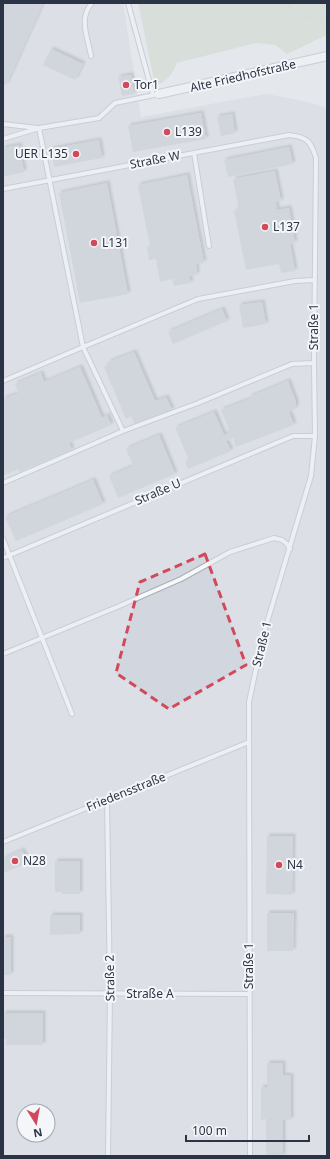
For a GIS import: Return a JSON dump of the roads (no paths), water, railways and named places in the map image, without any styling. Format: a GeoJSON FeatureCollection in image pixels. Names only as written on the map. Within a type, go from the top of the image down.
{"type":"FeatureCollection","features":[{"type":"Feature","properties":{"kind":"street","name":"Alte Friedhofstraße"},"geometry":{"type":"LineString","coordinates":[[156,95],[327,56]]}},
{"type":"Feature","properties":{"kind":"lane"},"geometry":{"type":"LineString","coordinates":[[91,56],[84,18],[92,3]]}},
{"type":"Feature","properties":{"kind":"lane"},"geometry":{"type":"LineString","coordinates":[[3,140],[39,128],[99,118],[115,103],[156,95],[128,3]]}},
{"type":"Feature","properties":{"kind":"lane"},"geometry":{"type":"LineString","coordinates":[[3,124],[39,128]]}},
{"type":"Feature","properties":{"kind":"lane"},"geometry":{"type":"LineString","coordinates":[[39,128],[83,347],[123,431]]}},
{"type":"Feature","properties":{"kind":"lane","name":"Straße W"},"geometry":{"type":"LineString","coordinates":[[3,189],[289,136],[300,136],[307,140]]}},
{"type":"Feature","properties":{"kind":"lane","name":"Straße 1"},"geometry":{"type":"LineString","coordinates":[[250,1156],[249,702],[263,636],[312,476],[315,436],[314,280],[316,158],[312,146],[307,140]]}},
{"type":"Feature","properties":{"kind":"lane"},"geometry":{"type":"LineString","coordinates":[[194,153],[209,246]]}},
{"type":"Feature","properties":{"kind":"lane"},"geometry":{"type":"LineString","coordinates":[[3,381],[198,299],[295,281],[314,280]]}},
{"type":"Feature","properties":{"kind":"lane"},"geometry":{"type":"LineString","coordinates":[[3,484],[123,431],[198,403],[292,364],[314,363]]}},
{"type":"Feature","properties":{"kind":"lane","name":"Straße U"},"geometry":{"type":"LineString","coordinates":[[3,558],[293,436],[315,436]]}},
{"type":"Feature","properties":{"kind":"lane"},"geometry":{"type":"LineString","coordinates":[[3,654],[117,608],[181,579],[230,552],[274,538],[282,540],[287,544],[290,550]]}},
{"type":"Feature","properties":{"kind":"lane"},"geometry":{"type":"LineString","coordinates":[[3,539],[72,714]]}},
{"type":"Feature","properties":{"kind":"lane","name":"Friedensstraße"},"geometry":{"type":"LineString","coordinates":[[3,842],[249,742]]}},
{"type":"Feature","properties":{"kind":"lane","name":"Straße 2"},"geometry":{"type":"LineString","coordinates":[[107,800],[110,993],[108,1156]]}},
{"type":"Feature","properties":{"kind":"lane","name":"Straße A"},"geometry":{"type":"LineString","coordinates":[[3,993],[249,994]]}},
{"type":"Feature","properties":{"kind":"place","name":"Tor1"},"geometry":{"type":"Point","coordinates":[126,85]}},
{"type":"Feature","properties":{"kind":"place","name":"L139"},"geometry":{"type":"Point","coordinates":[167,132]}},
{"type":"Feature","properties":{"kind":"place","name":"UER L135"},"geometry":{"type":"Point","coordinates":[76,154]}},
{"type":"Feature","properties":{"kind":"place","name":"L137"},"geometry":{"type":"Point","coordinates":[265,227]}},
{"type":"Feature","properties":{"kind":"place","name":"L131"},"geometry":{"type":"Point","coordinates":[94,243]}},
{"type":"Feature","properties":{"kind":"place","name":"N28"},"geometry":{"type":"Point","coordinates":[15,861]}},
{"type":"Feature","properties":{"kind":"place","name":"N4"},"geometry":{"type":"Point","coordinates":[279,865]}}]}
